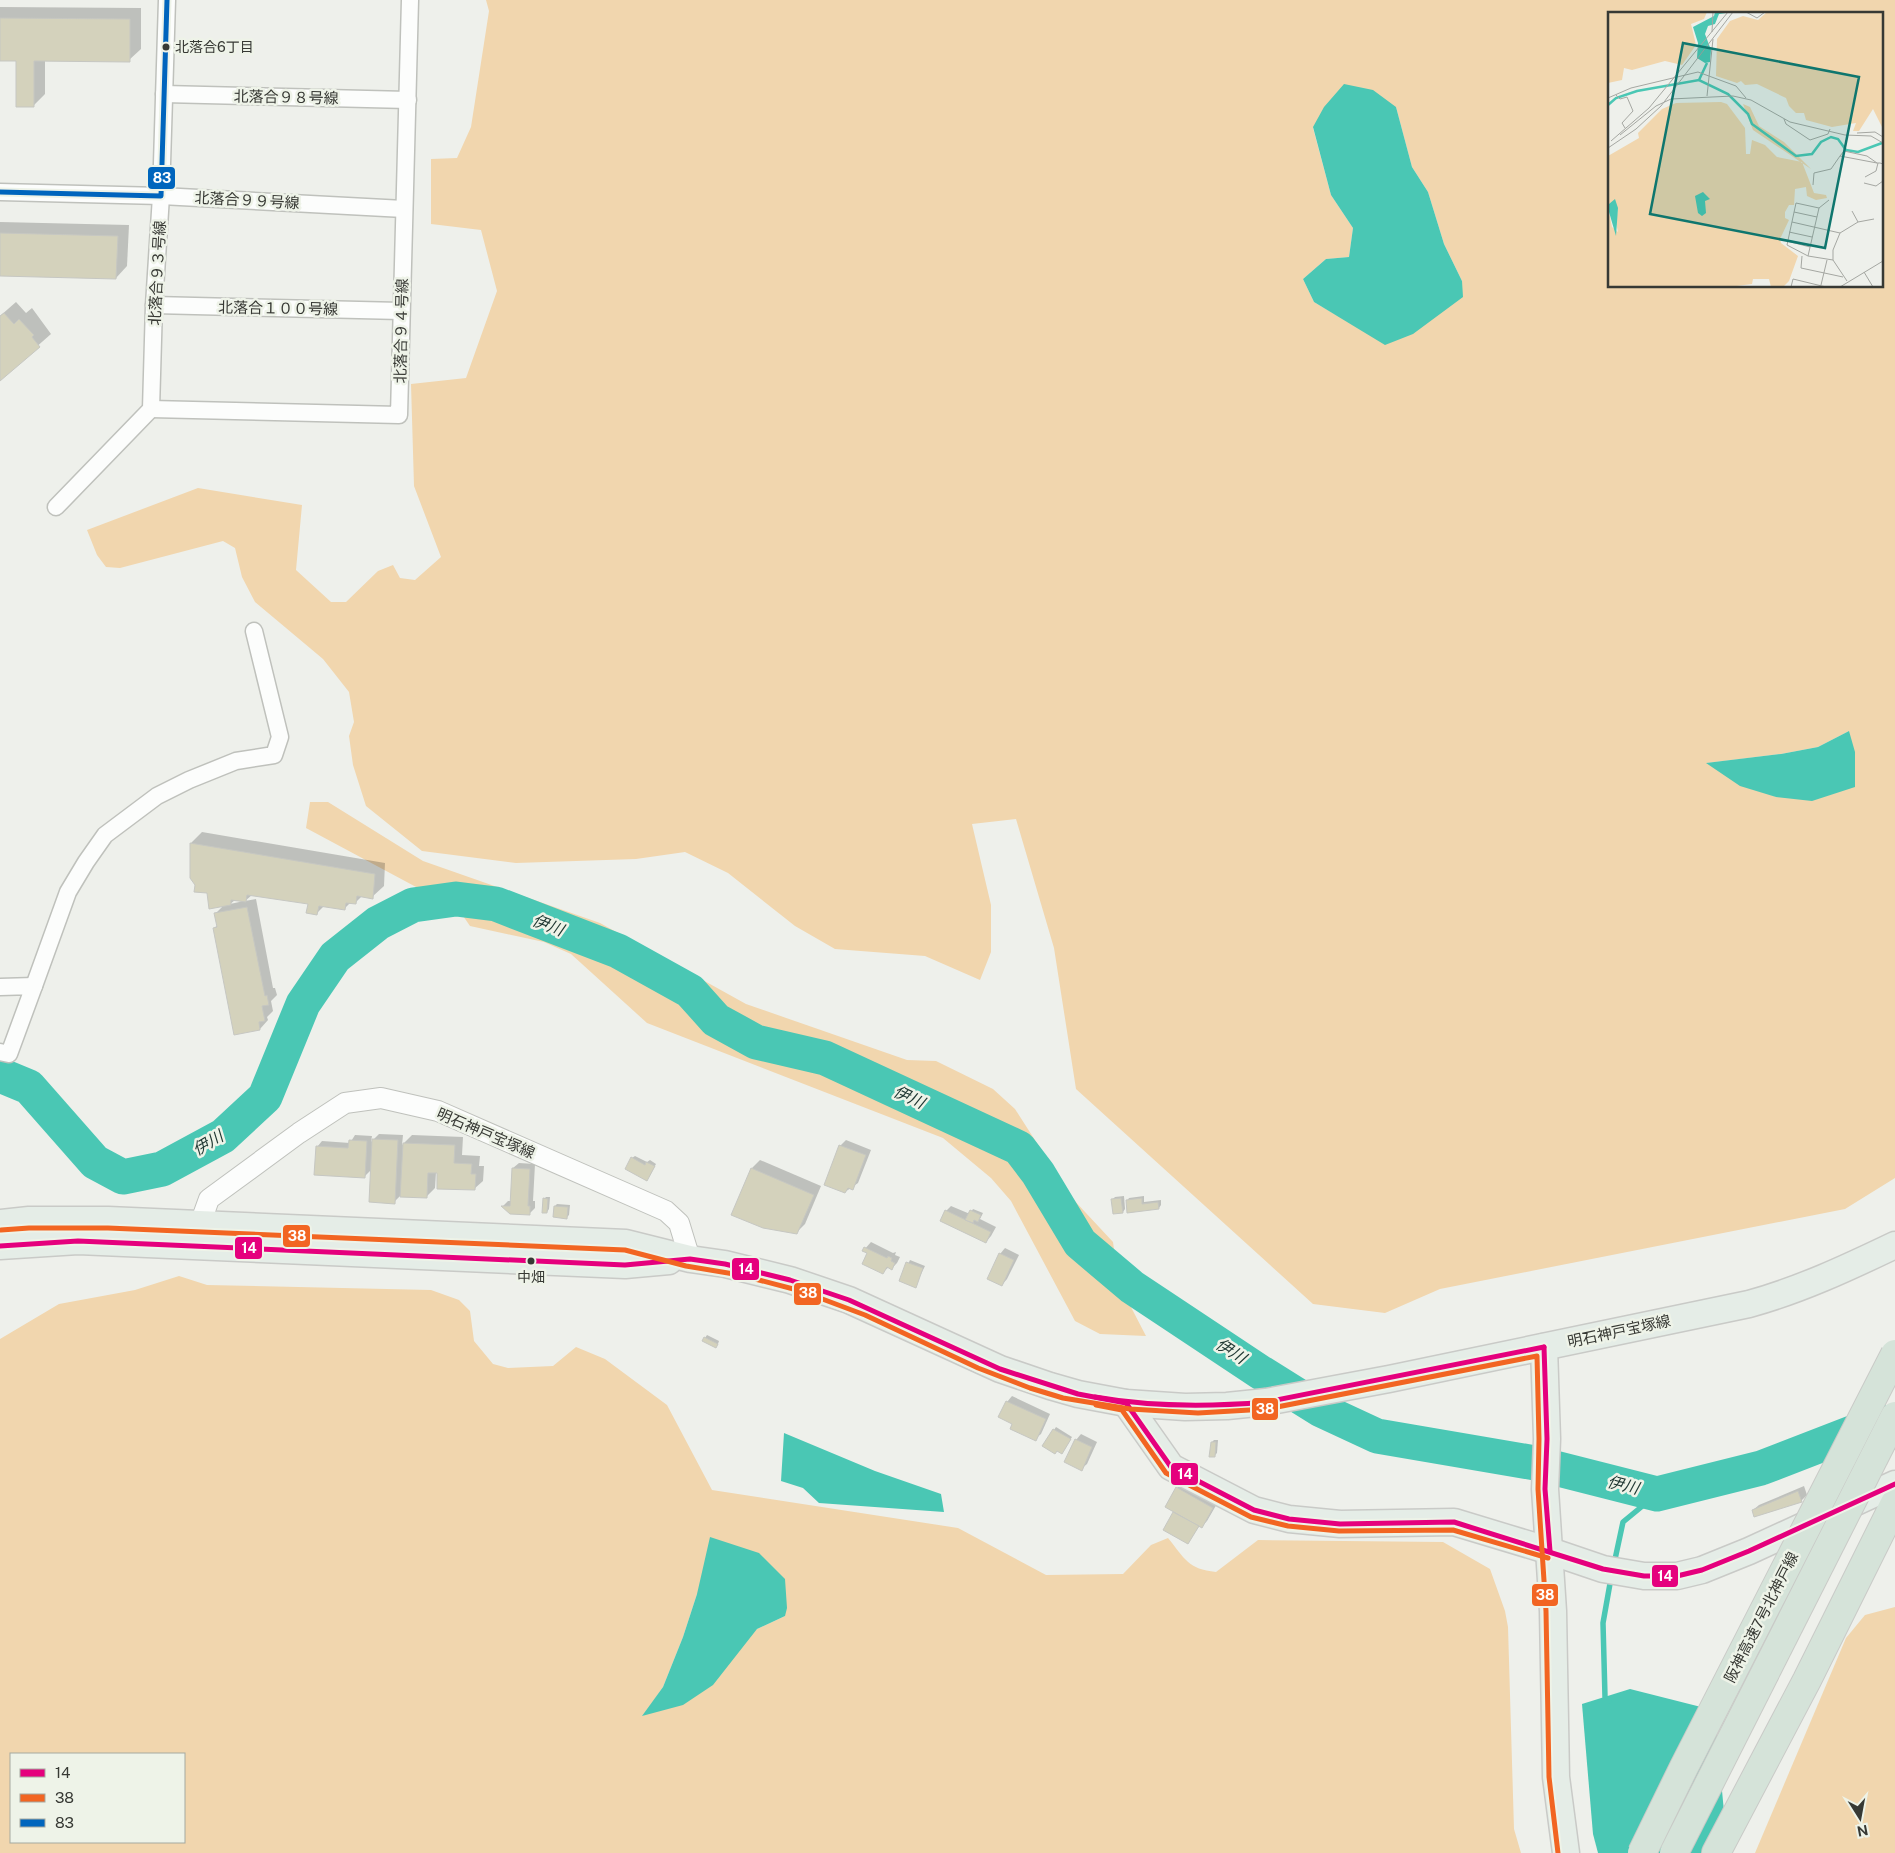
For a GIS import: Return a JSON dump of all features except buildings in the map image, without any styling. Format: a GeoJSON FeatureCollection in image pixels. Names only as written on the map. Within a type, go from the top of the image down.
{"type":"FeatureCollection","features":[{"type":"Feature","properties":{"kind":"highway","name":"阪神高速7号北神戸線"},"geometry":{"type":"LineString","coordinates":[[1642,1853],[1895,1354]]}},
{"type":"Feature","properties":{"kind":"highway","name":"阪神高速7号北神戸線"},"geometry":{"type":"LineString","coordinates":[[1674,1853],[1895,1416]]}},
{"type":"Feature","properties":{"kind":"highway"},"geometry":{"type":"LineString","coordinates":[[1716,1853],[1895,1503]]}},
{"type":"Feature","properties":{"kind":"main road","name":"明石神戸宝塚線"},"geometry":{"type":"LineString","coordinates":[[0,1223],[29,1220],[108,1220],[199,1235]]}},
{"type":"Feature","properties":{"kind":"main road","name":"明石神戸宝塚線"},"geometry":{"type":"LineString","coordinates":[[0,1246],[199,1235],[626,1243],[690,1259],[725,1264],[790,1280],[849,1300],[1000,1369],[1068,1392],[1126,1403],[1185,1407],[1227,1406],[1266,1402],[1749,1304],[1778,1296],[1843,1270],[1895,1245]]}},
{"type":"Feature","properties":{"kind":"main road"},"geometry":{"type":"LineString","coordinates":[[1544,1347],[1547,1439],[1545,1489],[1553,1611],[1556,1777],[1566,1853]]}},
{"type":"Feature","properties":{"kind":"main road"},"geometry":{"type":"LineString","coordinates":[[1126,1403],[1171,1467],[1254,1510],[1290,1519],[1340,1524],[1454,1522],[1603,1569],[1644,1576],[1677,1576],[1702,1570],[1749,1551],[1895,1484]]}},
{"type":"Feature","properties":{"kind":"street","name":"北落合９３号線"},"geometry":{"type":"LineString","coordinates":[[151,409],[154,305],[161,196],[167,0]]}},
{"type":"Feature","properties":{"kind":"street","name":"北落合９４号線"},"geometry":{"type":"LineString","coordinates":[[151,409],[399,415],[410,0]]}},
{"type":"Feature","properties":{"kind":"street","name":"北落合９８号線"},"geometry":{"type":"LineString","coordinates":[[164,94],[408,100]]}},
{"type":"Feature","properties":{"kind":"street","name":"北落合９９号線"},"geometry":{"type":"LineString","coordinates":[[0,192],[161,196],[404,209]]}},
{"type":"Feature","properties":{"kind":"street","name":"北落合１００号線"},"geometry":{"type":"LineString","coordinates":[[154,305],[401,311]]}},
{"type":"Feature","properties":{"kind":"street"},"geometry":{"type":"LineString","coordinates":[[56,507],[151,409]]}},
{"type":"Feature","properties":{"kind":"street"},"geometry":{"type":"LineString","coordinates":[[5,1053],[34,986],[68,892],[105,835],[157,796],[189,780],[236,761],[274,756],[280,737],[254,630]]}},
{"type":"Feature","properties":{"kind":"street"},"geometry":{"type":"LineString","coordinates":[[0,987],[34,986]]}},
{"type":"Feature","properties":{"kind":"street","name":"明石神戸宝塚線"},"geometry":{"type":"LineString","coordinates":[[199,1235],[209,1199],[299,1133],[345,1103],[381,1098],[438,1112],[666,1211],[679,1223],[690,1259]]}},
{"type":"Feature","properties":{"kind":"shaded area"},"geometry":{"type":"Polygon","coordinates":[[[486,0],[1895,0],[1895,1178],[1845,1209],[1440,1289],[1385,1313],[1313,1304],[1076,1089],[1054,948],[1016,819],[972,824],[991,905],[991,952],[980,980],[925,956],[835,949],[795,926],[728,873],[685,852],[636,859],[516,863],[422,851],[366,806],[353,765],[349,736],[354,722],[349,692],[323,659],[255,602],[242,577],[235,548],[223,541],[120,568],[106,567],[97,555],[87,530],[198,488],[302,505],[296,570],[331,602],[346,602],[378,571],[393,565],[400,578],[415,580],[441,557],[414,486],[411,384],[466,378],[497,291],[481,230],[431,224],[431,159],[457,158],[471,127],[489,11],[486,0]],[[1396,107],[1313,128],[1331,195],[1353,228],[1349,257],[1326,259],[1303,279],[1314,302],[1336,315],[1462,281],[1444,244],[1428,192],[1412,167],[1396,107]],[[1849,731],[1818,747],[1781,754],[1707,763],[1776,797],[1849,731]]]}},
{"type":"Feature","properties":{"kind":"shaded area"},"geometry":{"type":"Polygon","coordinates":[[[1344,84],[1373,90],[1396,107],[1412,167],[1428,192],[1444,244],[1462,281],[1463,297],[1413,334],[1385,345],[1314,302],[1303,279],[1326,259],[1349,257],[1353,228],[1331,195],[1313,127],[1324,107],[1344,84]]]}},
{"type":"Feature","properties":{"kind":"shaded area"},"geometry":{"type":"Polygon","coordinates":[[[1849,731],[1855,752],[1855,787],[1812,801],[1776,797],[1740,786],[1706,763],[1781,754],[1818,747],[1849,731]]]}},
{"type":"Feature","properties":{"kind":"shaded area"},"geometry":{"type":"Polygon","coordinates":[[[310,802],[328,802],[423,861],[600,923],[746,1004],[907,1060],[936,1061],[993,1089],[1015,1109],[1072,1198],[1113,1242],[1119,1284],[1146,1336],[1100,1334],[1075,1321],[1011,1201],[991,1178],[943,1138],[647,1023],[571,954],[544,942],[470,926],[459,910],[306,828],[310,802]]]}},
{"type":"Feature","properties":{"kind":"shaded area"},"geometry":{"type":"Polygon","coordinates":[[[179,1276],[207,1285],[431,1290],[459,1300],[470,1311],[474,1341],[493,1364],[508,1368],[553,1366],[576,1347],[605,1359],[667,1405],[712,1490],[958,1528],[1046,1575],[1123,1574],[1151,1545],[1168,1538],[1188,1562],[1207,1571],[1216,1572],[1258,1540],[1443,1542],[1490,1569],[1505,1611],[1508,1627],[1514,1829],[1521,1853],[0,1853],[0,1339],[59,1304],[135,1290],[179,1276]],[[697,1594],[683,1637],[663,1687],[643,1716],[757,1629],[785,1616],[697,1594]]]}},
{"type":"Feature","properties":{"kind":"shaded area"},"geometry":{"type":"Polygon","coordinates":[[[784,1433],[875,1471],[941,1494],[944,1512],[819,1503],[803,1488],[781,1481],[784,1433]]]}},
{"type":"Feature","properties":{"kind":"shaded area"},"geometry":{"type":"Polygon","coordinates":[[[710,1537],[759,1553],[785,1579],[787,1608],[785,1616],[757,1629],[713,1685],[683,1705],[642,1716],[663,1687],[683,1637],[697,1594],[710,1537]]]}},
{"type":"Feature","properties":{"kind":"shaded area"},"geometry":{"type":"Polygon","coordinates":[[[1895,1607],[1895,1853],[1755,1853],[1846,1638],[1865,1615],[1895,1607]]]}},
{"type":"Feature","properties":{"kind":"shaded area"},"geometry":{"type":"Polygon","coordinates":[[[1630,1689],[1705,1708],[1715,1718],[1728,1853],[1598,1853],[1593,1834],[1582,1704],[1630,1689]]]}},
{"type":"Feature","properties":{"kind":"waterway","name":"伊川"},"geometry":{"type":"LineString","coordinates":[[0,1075],[29,1087],[95,1162],[123,1177],[162,1169],[223,1136],[265,1097],[303,1004],[335,957],[378,923],[413,905],[456,899],[496,904],[618,951],[690,991],[716,1020],[756,1042],[825,1058],[1019,1148],[1038,1173],[1080,1243],[1132,1287],[1321,1410],[1377,1436],[1535,1463],[1657,1494],[1761,1468],[1880,1422]]}},
{"type":"Feature","properties":{"kind":"waterway"},"geometry":{"type":"LineString","coordinates":[[1614,1564],[1623,1522],[1657,1494]]}},
{"type":"Feature","properties":{"kind":"waterway"},"geometry":{"type":"LineString","coordinates":[[1609,1701],[1605,1697],[1603,1623],[1611,1578]]}},
{"type":"Feature","properties":{"kind":"transit line","name":"83"},"geometry":{"type":"LineString","coordinates":[[0,192],[161,196],[167,0]]}},
{"type":"Feature","properties":{"kind":"transit line","name":"38"},"geometry":{"type":"LineString","coordinates":[[1,1230],[108,1228],[625,1250],[686,1266],[740,1275],[801,1291],[865,1315],[978,1368],[1030,1388],[1063,1398],[1130,1409],[1198,1413],[1267,1409],[1537,1356],[1538,1489],[1546,1611],[1549,1777],[1558,1853]]}},
{"type":"Feature","properties":{"kind":"transit line","name":"14"},"geometry":{"type":"LineString","coordinates":[[0,1246],[78,1241],[625,1265],[690,1259],[725,1264],[790,1280],[849,1300],[1000,1369],[1078,1394],[1126,1403],[1171,1467],[1254,1510],[1289,1519],[1340,1524],[1454,1522],[1603,1569],[1644,1576],[1677,1576],[1702,1570],[1749,1551],[1895,1484]]}},
{"type":"Feature","properties":{"kind":"transit line","name":"14"},"geometry":{"type":"LineString","coordinates":[[1544,1347],[1547,1439],[1545,1489],[1550,1551]]}},
{"type":"Feature","properties":{"kind":"transit line","name":"14"},"geometry":{"type":"LineString","coordinates":[[1095,1397],[1138,1403],[1180,1405],[1266,1402],[1544,1347]]}},
{"type":"Feature","properties":{"kind":"transit line","name":"38"},"geometry":{"type":"LineString","coordinates":[[1096,1405],[1122,1410],[1166,1473],[1251,1517],[1288,1526],[1339,1531],[1453,1530],[1548,1558]]}},
{"type":"Feature","properties":{"kind":"place","name":"北落合6丁目"},"geometry":{"type":"Point","coordinates":[166,47]}},
{"type":"Feature","properties":{"kind":"place","name":"中畑"},"geometry":{"type":"Point","coordinates":[531,1261]}}]}
